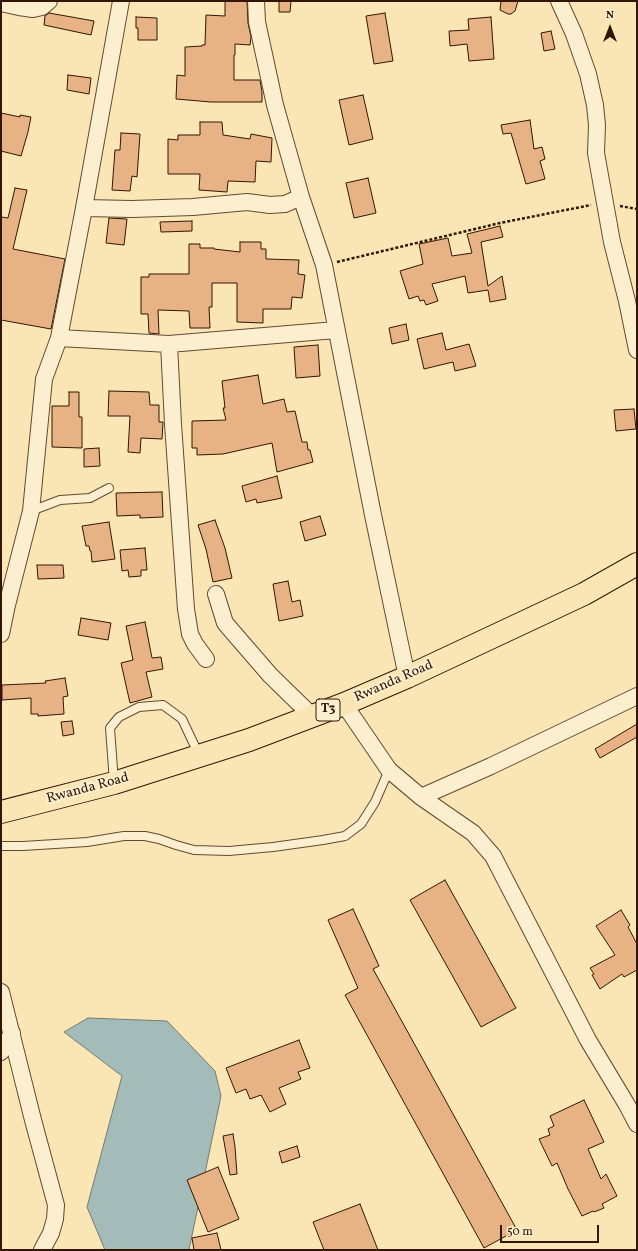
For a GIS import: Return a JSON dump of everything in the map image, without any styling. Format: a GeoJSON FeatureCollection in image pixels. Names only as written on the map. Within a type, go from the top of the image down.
{"type":"FeatureCollection","features":[{"type":"Feature","properties":{"kind":"highway","name":"Rwanda Road"},"geometry":{"type":"LineString","coordinates":[[1,812],[114,782],[249,740],[344,704],[407,677],[584,594],[637,564]]}},
{"type":"Feature","properties":{"kind":"street"},"geometry":{"type":"LineString","coordinates":[[1,2],[33,9],[42,7],[48,1]]}},
{"type":"Feature","properties":{"kind":"street"},"geometry":{"type":"LineString","coordinates":[[1,634],[30,510],[44,379],[59,338],[121,1]]}},
{"type":"Feature","properties":{"kind":"street"},"geometry":{"type":"LineString","coordinates":[[256,1],[257,22],[275,105],[301,197],[324,265],[373,515],[407,677]]}},
{"type":"Feature","properties":{"kind":"street"},"geometry":{"type":"LineString","coordinates":[[559,1],[574,34],[588,74],[595,105],[597,125],[596,153],[612,242],[627,301],[637,350]]}},
{"type":"Feature","properties":{"kind":"street"},"geometry":{"type":"LineString","coordinates":[[84,208],[132,209],[193,207],[247,202],[270,205],[285,204],[301,197]]}},
{"type":"Feature","properties":{"kind":"street"},"geometry":{"type":"LineString","coordinates":[[59,338],[169,344],[336,330]]}},
{"type":"Feature","properties":{"kind":"street"},"geometry":{"type":"LineString","coordinates":[[169,344],[186,609],[190,634],[206,659]]}},
{"type":"Feature","properties":{"kind":"street"},"geometry":{"type":"LineString","coordinates":[[216,594],[225,623],[270,675],[312,716]]}},
{"type":"Feature","properties":{"kind":"street"},"geometry":{"type":"LineString","coordinates":[[421,796],[491,766],[637,696]]}},
{"type":"Feature","properties":{"kind":"street"},"geometry":{"type":"LineString","coordinates":[[344,704],[389,770],[421,796],[473,834],[493,856],[526,917],[588,1040],[632,1103],[637,1124]]}},
{"type":"Feature","properties":{"kind":"street"},"geometry":{"type":"LineString","coordinates":[[1,992],[32,1120],[56,1205],[55,1219],[51,1232],[42,1250]]}},
{"type":"Feature","properties":{"kind":"street"},"geometry":{"type":"LineString","coordinates":[[1,1052],[12,1033]]}},
{"type":"Feature","properties":{"kind":"lane"},"geometry":{"type":"LineString","coordinates":[[30,510],[60,500],[90,498],[109,488]]}},
{"type":"Feature","properties":{"kind":"lane"},"geometry":{"type":"LineString","coordinates":[[114,782],[110,728],[119,716],[140,707],[163,705],[182,719],[199,755]]}},
{"type":"Feature","properties":{"kind":"lane"},"geometry":{"type":"LineString","coordinates":[[1,846],[87,842],[124,836],[145,836],[159,838],[194,850],[229,851],[273,848],[345,836],[361,824],[375,802],[389,770]]}},
{"type":"Feature","properties":{"kind":"path"},"geometry":{"type":"LineString","coordinates":[[324,265],[500,223],[606,203]]}},
{"type":"Feature","properties":{"kind":"water"},"geometry":{"type":"Polygon","coordinates":[[[88,1018],[167,1021],[215,1071],[221,1096],[189,1250],[105,1250],[87,1207],[122,1076],[64,1032],[88,1018]]]}},
{"type":"Feature","properties":{"kind":"building"},"geometry":{"type":"Polygon","coordinates":[[[225,1],[247,1],[248,23],[251,37],[250,45],[235,44],[234,80],[260,80],[262,102],[211,102],[176,99],[177,75],[185,76],[185,47],[205,45],[206,15],[225,16],[225,1]]]}},
{"type":"Feature","properties":{"kind":"building"},"geometry":{"type":"Polygon","coordinates":[[[279,1],[291,1],[290,12],[279,12],[279,1]]]}},
{"type":"Feature","properties":{"kind":"building"},"geometry":{"type":"Polygon","coordinates":[[[501,1],[518,1],[515,11],[508,14],[500,10],[501,1]]]}},
{"type":"Feature","properties":{"kind":"building"},"geometry":{"type":"Polygon","coordinates":[[[49,13],[94,21],[91,35],[44,25],[45,16],[49,13]]]}},
{"type":"Feature","properties":{"kind":"building"},"geometry":{"type":"Polygon","coordinates":[[[385,13],[393,61],[374,64],[366,16],[385,13]]]}},
{"type":"Feature","properties":{"kind":"building"},"geometry":{"type":"Polygon","coordinates":[[[136,17],[157,18],[157,40],[138,40],[136,17]]]}},
{"type":"Feature","properties":{"kind":"building"},"geometry":{"type":"Polygon","coordinates":[[[491,17],[494,59],[469,61],[467,44],[450,46],[449,31],[469,30],[468,19],[491,17]]]}},
{"type":"Feature","properties":{"kind":"building"},"geometry":{"type":"Polygon","coordinates":[[[551,31],[555,49],[544,51],[541,33],[551,31]]]}},
{"type":"Feature","properties":{"kind":"building"},"geometry":{"type":"Polygon","coordinates":[[[68,75],[91,78],[89,94],[67,90],[68,75]]]}},
{"type":"Feature","properties":{"kind":"building"},"geometry":{"type":"Polygon","coordinates":[[[363,95],[373,139],[349,145],[339,100],[363,95]]]}},
{"type":"Feature","properties":{"kind":"building"},"geometry":{"type":"Polygon","coordinates":[[[1,113],[20,117],[20,115],[31,117],[21,156],[1,151],[1,113]]]}},
{"type":"Feature","properties":{"kind":"building"},"geometry":{"type":"Polygon","coordinates":[[[530,120],[534,149],[542,147],[545,159],[540,161],[545,179],[526,184],[511,133],[503,134],[501,125],[530,120]]]}},
{"type":"Feature","properties":{"kind":"building"},"geometry":{"type":"Polygon","coordinates":[[[200,122],[222,122],[223,135],[250,139],[251,134],[272,138],[271,162],[256,161],[255,182],[228,181],[227,192],[199,190],[200,174],[168,174],[168,139],[178,140],[178,135],[200,135],[200,122]]]}},
{"type":"Feature","properties":{"kind":"building"},"geometry":{"type":"Polygon","coordinates":[[[121,133],[140,134],[137,177],[132,176],[130,191],[112,190],[115,150],[120,150],[121,133]]]}},
{"type":"Feature","properties":{"kind":"building"},"geometry":{"type":"Polygon","coordinates":[[[368,178],[376,213],[354,218],[346,183],[368,178]]]}},
{"type":"Feature","properties":{"kind":"building"},"geometry":{"type":"Polygon","coordinates":[[[15,188],[27,190],[13,249],[65,259],[51,329],[1,320],[1,217],[8,218],[15,188]]]}},
{"type":"Feature","properties":{"kind":"building"},"geometry":{"type":"Polygon","coordinates":[[[109,218],[127,219],[124,245],[106,243],[109,218]]]}},
{"type":"Feature","properties":{"kind":"building"},"geometry":{"type":"Polygon","coordinates":[[[192,221],[192,231],[161,232],[160,222],[192,221]]]}},
{"type":"Feature","properties":{"kind":"building"},"geometry":{"type":"Polygon","coordinates":[[[500,226],[503,237],[481,242],[488,286],[502,276],[506,299],[490,302],[488,290],[468,293],[465,276],[432,284],[438,301],[426,305],[424,300],[420,301],[418,296],[409,299],[400,271],[423,264],[419,244],[448,238],[452,256],[472,253],[467,234],[500,226]]]}},
{"type":"Feature","properties":{"kind":"building"},"geometry":{"type":"Polygon","coordinates":[[[240,242],[261,242],[261,249],[266,249],[266,259],[299,260],[298,274],[305,275],[302,298],[292,297],[291,309],[263,309],[263,323],[237,322],[237,283],[212,283],[212,307],[209,307],[210,328],[190,328],[189,311],[158,310],[159,334],[149,333],[148,314],[141,314],[141,277],[149,277],[149,274],[189,274],[189,244],[200,244],[200,248],[214,248],[240,252],[240,242]]]}},
{"type":"Feature","properties":{"kind":"building"},"geometry":{"type":"Polygon","coordinates":[[[406,324],[409,340],[392,344],[389,328],[406,324]]]}},
{"type":"Feature","properties":{"kind":"building"},"geometry":{"type":"Polygon","coordinates":[[[442,333],[446,350],[469,344],[476,366],[455,371],[453,362],[424,369],[417,339],[442,333]]]}},
{"type":"Feature","properties":{"kind":"building"},"geometry":{"type":"Polygon","coordinates":[[[318,345],[320,376],[296,378],[294,347],[318,345]]]}},
{"type":"Feature","properties":{"kind":"building"},"geometry":{"type":"Polygon","coordinates":[[[258,375],[263,404],[284,399],[287,412],[295,411],[302,442],[307,442],[308,450],[310,450],[313,462],[277,472],[272,443],[223,454],[197,455],[197,448],[192,448],[192,421],[226,420],[223,408],[225,408],[222,381],[258,375]]]}},
{"type":"Feature","properties":{"kind":"building"},"geometry":{"type":"Polygon","coordinates":[[[109,391],[149,392],[150,405],[159,405],[159,422],[163,422],[162,439],[141,438],[140,453],[128,452],[130,416],[108,416],[109,391]]]}},
{"type":"Feature","properties":{"kind":"building"},"geometry":{"type":"Polygon","coordinates":[[[69,392],[79,392],[79,417],[82,417],[82,448],[52,447],[52,406],[69,406],[69,392]]]}},
{"type":"Feature","properties":{"kind":"building"},"geometry":{"type":"Polygon","coordinates":[[[634,409],[636,429],[616,431],[614,410],[634,409]]]}},
{"type":"Feature","properties":{"kind":"building"},"geometry":{"type":"Polygon","coordinates":[[[99,448],[100,466],[84,467],[84,449],[99,448]]]}},
{"type":"Feature","properties":{"kind":"building"},"geometry":{"type":"Polygon","coordinates":[[[277,476],[282,498],[257,503],[256,499],[246,502],[242,486],[277,476]]]}},
{"type":"Feature","properties":{"kind":"building"},"geometry":{"type":"Polygon","coordinates":[[[162,492],[163,517],[140,518],[140,515],[117,516],[116,493],[162,492]]]}},
{"type":"Feature","properties":{"kind":"building"},"geometry":{"type":"Polygon","coordinates":[[[320,516],[326,535],[305,541],[300,522],[320,516]]]}},
{"type":"Feature","properties":{"kind":"building"},"geometry":{"type":"Polygon","coordinates":[[[215,520],[225,548],[232,578],[213,582],[206,549],[198,525],[215,520]]]}},
{"type":"Feature","properties":{"kind":"building"},"geometry":{"type":"Polygon","coordinates":[[[109,522],[115,559],[92,562],[91,551],[89,546],[86,546],[82,526],[109,522]]]}},
{"type":"Feature","properties":{"kind":"building"},"geometry":{"type":"Polygon","coordinates":[[[145,548],[147,570],[141,570],[141,576],[129,577],[128,570],[122,571],[120,550],[145,548]]]}},
{"type":"Feature","properties":{"kind":"building"},"geometry":{"type":"Polygon","coordinates":[[[37,565],[63,565],[64,578],[38,579],[37,565]]]}},
{"type":"Feature","properties":{"kind":"building"},"geometry":{"type":"Polygon","coordinates":[[[288,581],[292,602],[300,600],[303,616],[279,621],[273,584],[288,581]]]}},
{"type":"Feature","properties":{"kind":"building"},"geometry":{"type":"Polygon","coordinates":[[[81,618],[111,623],[108,640],[78,635],[81,618]]]}},
{"type":"Feature","properties":{"kind":"building"},"geometry":{"type":"Polygon","coordinates":[[[145,622],[152,658],[161,657],[163,669],[146,672],[152,697],[130,703],[121,663],[133,660],[126,626],[145,622]]]}},
{"type":"Feature","properties":{"kind":"building"},"geometry":{"type":"Polygon","coordinates":[[[65,678],[68,696],[63,697],[64,714],[38,716],[38,714],[31,714],[31,698],[2,700],[2,685],[46,683],[45,681],[65,678]]]}},
{"type":"Feature","properties":{"kind":"building"},"geometry":{"type":"Polygon","coordinates":[[[72,721],[74,734],[63,736],[61,722],[72,721]]]}},
{"type":"Feature","properties":{"kind":"building"},"geometry":{"type":"Polygon","coordinates":[[[637,724],[637,737],[600,758],[595,749],[637,724]]]}},
{"type":"Feature","properties":{"kind":"building"},"geometry":{"type":"Polygon","coordinates":[[[445,880],[516,1008],[481,1027],[410,900],[445,880]]]}},
{"type":"Feature","properties":{"kind":"building"},"geometry":{"type":"Polygon","coordinates":[[[353,909],[379,966],[373,969],[517,1230],[484,1248],[345,995],[358,988],[328,920],[353,909]]]}},
{"type":"Feature","properties":{"kind":"building"},"geometry":{"type":"Polygon","coordinates":[[[621,910],[630,925],[628,927],[637,944],[637,970],[624,977],[622,974],[600,989],[592,975],[594,974],[590,968],[615,955],[596,926],[621,910]]]}},
{"type":"Feature","properties":{"kind":"building"},"geometry":{"type":"Polygon","coordinates":[[[299,1040],[310,1068],[298,1072],[301,1079],[279,1088],[286,1104],[270,1112],[261,1095],[250,1099],[246,1089],[236,1093],[226,1068],[299,1040]]]}},
{"type":"Feature","properties":{"kind":"building"},"geometry":{"type":"Polygon","coordinates":[[[584,1100],[604,1142],[588,1149],[601,1179],[606,1174],[617,1196],[602,1204],[604,1208],[582,1216],[557,1163],[552,1166],[539,1139],[550,1135],[548,1129],[554,1126],[550,1116],[584,1100]]]}},
{"type":"Feature","properties":{"kind":"building"},"geometry":{"type":"Polygon","coordinates":[[[233,1134],[237,1174],[230,1175],[223,1136],[233,1134]]]}},
{"type":"Feature","properties":{"kind":"building"},"geometry":{"type":"Polygon","coordinates":[[[297,1146],[300,1157],[282,1163],[279,1152],[297,1146]]]}},
{"type":"Feature","properties":{"kind":"building"},"geometry":{"type":"Polygon","coordinates":[[[218,1167],[239,1219],[208,1232],[187,1180],[218,1167]]]}},
{"type":"Feature","properties":{"kind":"building"},"geometry":{"type":"Polygon","coordinates":[[[360,1204],[378,1250],[324,1250],[313,1222],[360,1204]]]}},
{"type":"Feature","properties":{"kind":"building"},"geometry":{"type":"Polygon","coordinates":[[[217,1233],[221,1250],[194,1250],[192,1238],[217,1233]]]}}]}
